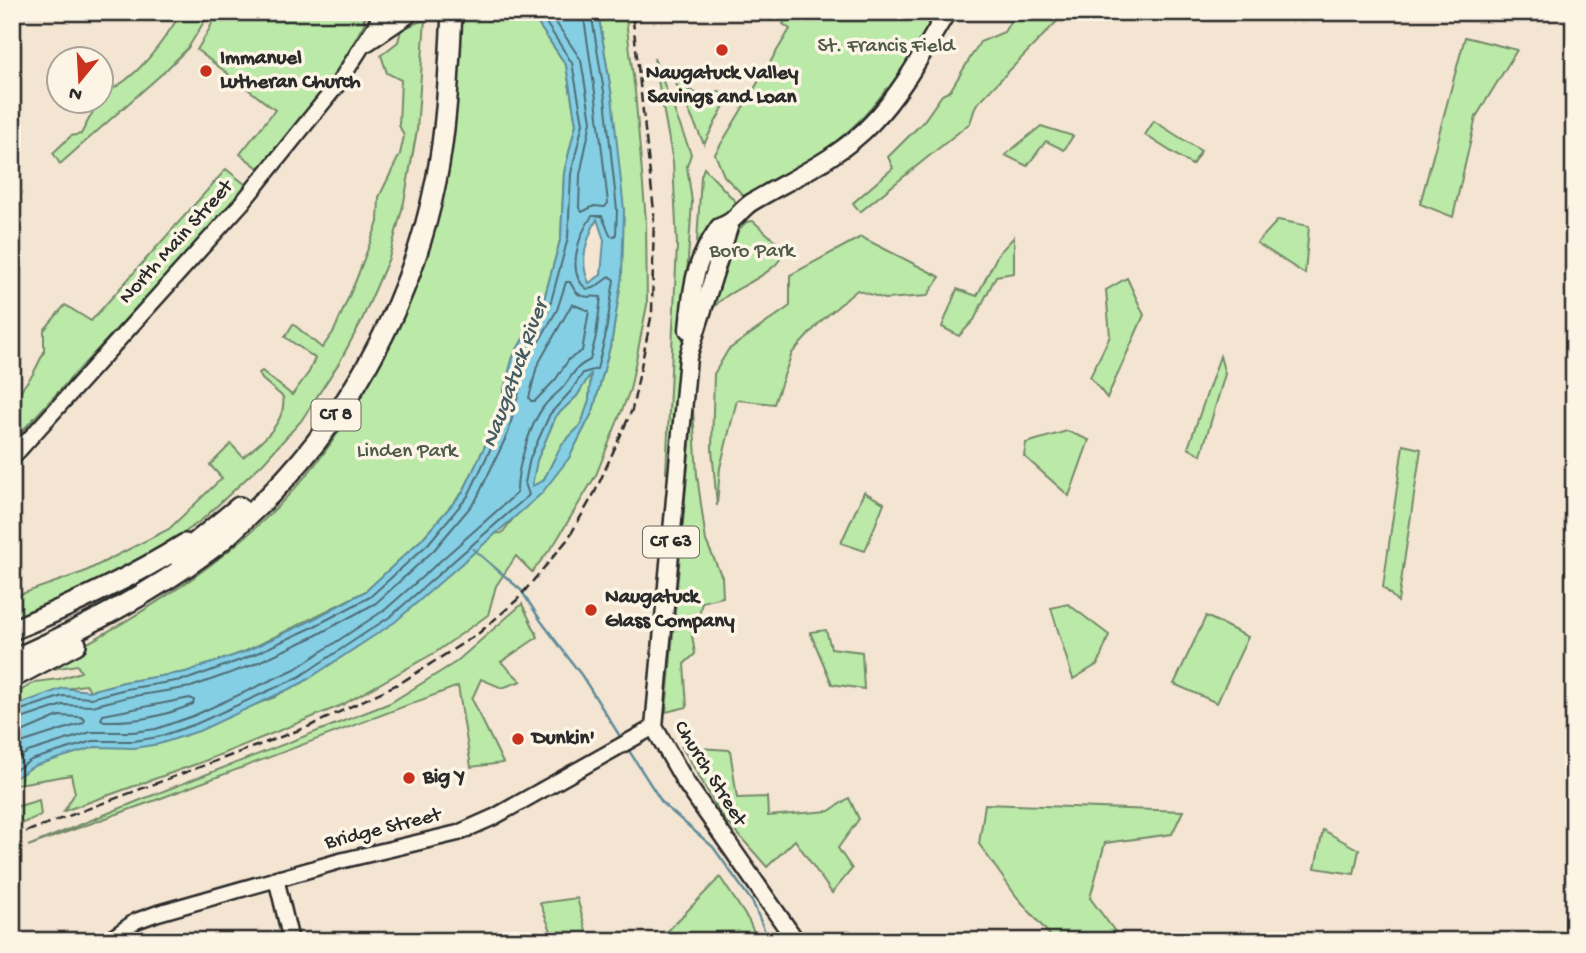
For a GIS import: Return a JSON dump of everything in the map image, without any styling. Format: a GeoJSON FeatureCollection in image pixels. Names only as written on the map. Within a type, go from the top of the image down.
{"type":"FeatureCollection","features":[{"type":"Feature","properties":{"kind":"highway","name":"CT 8"},"geometry":{"type":"LineString","coordinates":[[12,646],[87,613],[144,581],[257,499],[307,454],[359,380],[388,326],[412,270],[430,211],[442,150],[445,21]]}},
{"type":"Feature","properties":{"kind":"highway","name":"CT 8"},"geometry":{"type":"LineString","coordinates":[[12,660],[117,611],[158,586],[214,548],[257,499]]}},
{"type":"Feature","properties":{"kind":"highway"},"geometry":{"type":"LineString","coordinates":[[12,630],[137,574],[257,499]]}},
{"type":"Feature","properties":{"kind":"highway"},"geometry":{"type":"LineString","coordinates":[[12,678],[114,625],[204,562],[257,499]]}},
{"type":"Feature","properties":{"kind":"main road","name":"Church Street"},"geometry":{"type":"LineString","coordinates":[[796,941],[686,783],[654,727],[688,357],[730,224],[749,204],[835,153],[871,124],[898,91],[947,12]]}},
{"type":"Feature","properties":{"kind":"main road"},"geometry":{"type":"LineString","coordinates":[[382,14],[413,14]]}},
{"type":"Feature","properties":{"kind":"main road","name":"North Main Street"},"geometry":{"type":"LineString","coordinates":[[12,458],[242,203],[318,110],[362,48],[382,14]]}},
{"type":"Feature","properties":{"kind":"main road","name":"North Main Street"},"geometry":{"type":"LineString","coordinates":[[362,48],[383,31],[413,14]]}},
{"type":"Feature","properties":{"kind":"main road","name":"Bridge Street"},"geometry":{"type":"LineString","coordinates":[[108,941],[136,920],[276,878],[458,833],[494,817],[654,727]]}},
{"type":"Feature","properties":{"kind":"main road"},"geometry":{"type":"LineString","coordinates":[[276,878],[291,941]]}},
{"type":"Feature","properties":{"kind":"green space"},"geometry":{"type":"Polygon","coordinates":[[[182,12],[210,12],[188,48],[116,114],[116,86],[138,70],[182,12]]]}},
{"type":"Feature","properties":{"kind":"green space"},"geometry":{"type":"Polygon","coordinates":[[[216,12],[363,12],[367,17],[334,78],[261,170],[240,154],[275,110],[197,50],[216,12]]]}},
{"type":"Feature","properties":{"kind":"green space","name":"Linden Park"},"geometry":{"type":"Polygon","coordinates":[[[461,12],[530,12],[566,65],[576,124],[564,173],[561,237],[543,303],[513,357],[494,427],[463,492],[422,539],[366,591],[244,652],[186,672],[124,682],[90,691],[87,685],[77,686],[12,706],[12,696],[35,682],[59,679],[81,672],[77,665],[34,672],[152,605],[226,553],[292,492],[344,424],[401,319],[461,12]]]}},
{"type":"Feature","properties":{"kind":"green space"},"geometry":{"type":"Polygon","coordinates":[[[598,12],[625,12],[646,221],[647,305],[630,390],[596,475],[555,543],[532,572],[516,556],[496,586],[488,615],[436,652],[342,705],[202,762],[64,811],[75,793],[71,775],[12,785],[12,776],[86,742],[246,708],[302,683],[481,534],[502,533],[525,503],[569,458],[593,411],[612,339],[622,275],[612,97],[598,12]]]}},
{"type":"Feature","properties":{"kind":"green space","name":"St. Francis Field"},"geometry":{"type":"Polygon","coordinates":[[[790,12],[947,12],[896,93],[887,88],[858,123],[824,151],[748,200],[724,176],[715,154],[790,29],[783,24],[790,12]]]}},
{"type":"Feature","properties":{"kind":"green space"},"geometry":{"type":"Polygon","coordinates":[[[1016,12],[1066,12],[976,105],[970,123],[860,212],[853,203],[893,168],[888,157],[923,122],[942,95],[950,91],[980,42],[1004,32],[1016,12]]]}},
{"type":"Feature","properties":{"kind":"green space"},"geometry":{"type":"Polygon","coordinates":[[[425,19],[417,130],[404,202],[389,258],[361,322],[339,363],[301,421],[263,463],[204,518],[148,560],[12,619],[12,605],[21,594],[84,572],[169,529],[222,478],[210,465],[231,444],[243,457],[265,438],[277,423],[283,397],[262,379],[259,373],[262,371],[292,395],[309,372],[315,358],[285,337],[293,324],[322,348],[334,331],[378,222],[379,197],[400,154],[404,136],[399,125],[401,80],[387,73],[381,55],[398,42],[401,30],[425,19]]]}},
{"type":"Feature","properties":{"kind":"green space"},"geometry":{"type":"Polygon","coordinates":[[[1465,37],[1517,50],[1476,117],[1453,217],[1420,204],[1465,37]]]}},
{"type":"Feature","properties":{"kind":"green space"},"geometry":{"type":"Polygon","coordinates":[[[654,58],[691,154],[687,166],[692,202],[673,475],[666,473],[677,246],[673,162],[654,58]]]}},
{"type":"Feature","properties":{"kind":"green space"},"geometry":{"type":"Polygon","coordinates":[[[668,66],[678,72],[685,88],[704,97],[719,91],[728,98],[704,144],[668,66]]]}},
{"type":"Feature","properties":{"kind":"green space"},"geometry":{"type":"Polygon","coordinates":[[[91,116],[114,116],[60,164],[53,153],[71,136],[81,134],[91,116]]]}},
{"type":"Feature","properties":{"kind":"green space"},"geometry":{"type":"Polygon","coordinates":[[[1154,121],[1201,151],[1192,165],[1145,135],[1154,121]]]}},
{"type":"Feature","properties":{"kind":"green space"},"geometry":{"type":"Polygon","coordinates":[[[1041,126],[1073,136],[1064,150],[1046,141],[1027,166],[1005,155],[1041,126]]]}},
{"type":"Feature","properties":{"kind":"green space","name":"Boro Park"},"geometry":{"type":"Polygon","coordinates":[[[704,168],[736,202],[707,239],[696,259],[701,176],[704,168]]]}},
{"type":"Feature","properties":{"kind":"green space"},"geometry":{"type":"Polygon","coordinates":[[[226,169],[246,185],[199,243],[12,442],[12,402],[33,374],[44,352],[44,330],[65,305],[91,321],[226,169]]]}},
{"type":"Feature","properties":{"kind":"green space"},"geometry":{"type":"Polygon","coordinates":[[[1278,220],[1309,226],[1305,274],[1257,243],[1278,220]]]}},
{"type":"Feature","properties":{"kind":"green space","name":"Boro Park"},"geometry":{"type":"Polygon","coordinates":[[[753,221],[784,249],[782,256],[769,270],[721,300],[701,328],[734,235],[746,222],[753,221]]]}},
{"type":"Feature","properties":{"kind":"green space"},"geometry":{"type":"Polygon","coordinates":[[[861,237],[940,277],[927,296],[885,299],[857,290],[821,321],[792,353],[774,404],[737,400],[720,468],[717,506],[712,449],[714,374],[728,350],[790,306],[790,275],[861,237]]]}},
{"type":"Feature","properties":{"kind":"green space"},"geometry":{"type":"Polygon","coordinates":[[[1014,237],[1014,273],[996,276],[974,320],[959,336],[942,327],[957,289],[977,296],[998,254],[1014,237]]]}},
{"type":"Feature","properties":{"kind":"green space"},"geometry":{"type":"Polygon","coordinates":[[[1127,278],[1144,315],[1107,398],[1090,377],[1110,336],[1106,290],[1127,278]]]}},
{"type":"Feature","properties":{"kind":"green space"},"geometry":{"type":"Polygon","coordinates":[[[1220,356],[1225,374],[1201,455],[1188,448],[1220,356]]]}},
{"type":"Feature","properties":{"kind":"green space"},"geometry":{"type":"Polygon","coordinates":[[[591,371],[589,400],[581,425],[562,444],[543,481],[531,487],[537,460],[556,416],[577,396],[591,371]]]}},
{"type":"Feature","properties":{"kind":"green space"},"geometry":{"type":"Polygon","coordinates":[[[693,409],[697,475],[706,541],[722,577],[723,597],[702,602],[699,616],[690,622],[695,654],[684,664],[687,707],[666,712],[693,409]]]}},
{"type":"Feature","properties":{"kind":"green space"},"geometry":{"type":"Polygon","coordinates":[[[1067,431],[1089,440],[1069,496],[1024,456],[1026,443],[1067,431]]]}},
{"type":"Feature","properties":{"kind":"green space"},"geometry":{"type":"Polygon","coordinates":[[[1403,445],[1421,449],[1398,602],[1383,587],[1403,445]]]}},
{"type":"Feature","properties":{"kind":"green space"},"geometry":{"type":"Polygon","coordinates":[[[864,492],[884,503],[865,551],[841,543],[864,492]]]}},
{"type":"Feature","properties":{"kind":"green space"},"geometry":{"type":"Polygon","coordinates":[[[522,604],[538,637],[501,662],[521,681],[502,688],[481,679],[472,699],[503,763],[471,767],[458,686],[28,846],[390,703],[456,662],[522,604]]]}},
{"type":"Feature","properties":{"kind":"green space"},"geometry":{"type":"Polygon","coordinates":[[[1068,604],[1109,635],[1098,664],[1073,679],[1051,608],[1068,604]]]}},
{"type":"Feature","properties":{"kind":"green space"},"geometry":{"type":"Polygon","coordinates":[[[1206,616],[1248,637],[1217,703],[1174,684],[1206,616]]]}},
{"type":"Feature","properties":{"kind":"green space"},"geometry":{"type":"Polygon","coordinates":[[[826,630],[831,648],[862,652],[864,689],[832,684],[810,632],[826,630]]]}},
{"type":"Feature","properties":{"kind":"green space"},"geometry":{"type":"Polygon","coordinates":[[[682,747],[730,750],[737,798],[767,797],[768,816],[829,811],[849,798],[859,819],[838,848],[852,869],[832,893],[795,840],[767,867],[722,816],[682,747]]]}},
{"type":"Feature","properties":{"kind":"green space"},"geometry":{"type":"Polygon","coordinates":[[[39,800],[41,815],[12,828],[12,808],[39,800]]]}},
{"type":"Feature","properties":{"kind":"green space"},"geometry":{"type":"Polygon","coordinates":[[[985,804],[1183,811],[1172,834],[1105,843],[1090,898],[1122,941],[1055,941],[1016,896],[979,844],[985,804]]]}},
{"type":"Feature","properties":{"kind":"green space"},"geometry":{"type":"Polygon","coordinates":[[[1323,830],[1359,850],[1354,874],[1315,868],[1323,830]]]}},
{"type":"Feature","properties":{"kind":"green space"},"geometry":{"type":"Polygon","coordinates":[[[720,877],[749,921],[758,941],[658,941],[720,877]]]}},
{"type":"Feature","properties":{"kind":"green space"},"geometry":{"type":"Polygon","coordinates":[[[577,898],[589,941],[555,941],[540,903],[577,898]]]}},
{"type":"Feature","properties":{"kind":"water","name":"Naugatuck River"},"geometry":{"type":"Polygon","coordinates":[[[530,12],[598,12],[612,97],[624,210],[622,275],[612,339],[593,411],[569,458],[541,494],[395,622],[302,683],[199,731],[159,744],[134,748],[95,747],[34,766],[12,780],[12,707],[63,688],[90,691],[124,682],[186,672],[244,652],[306,623],[366,591],[422,539],[463,492],[494,427],[513,357],[543,303],[561,237],[564,173],[576,124],[566,65],[530,12]],[[597,219],[584,259],[589,283],[601,275],[604,240],[597,219]],[[591,373],[577,396],[556,416],[537,460],[532,486],[543,481],[562,444],[581,425],[589,400],[591,373]]]}},
{"type":"Feature","properties":{"kind":"waterway"},"geometry":{"type":"LineString","coordinates":[[473,549],[521,590],[582,676],[621,738]]}},
{"type":"Feature","properties":{"kind":"waterway"},"geometry":{"type":"LineString","coordinates":[[626,746],[663,804],[713,847],[753,903],[769,941]]}},
{"type":"Feature","properties":{"kind":"railway"},"geometry":{"type":"LineString","coordinates":[[12,837],[310,726],[402,682],[479,633],[517,600],[568,539],[595,492],[632,410],[652,313],[654,211],[632,12]]}},
{"type":"Feature","properties":{"kind":"place","name":"Naugatuck Valley Savings and Loan"},"geometry":{"type":"Point","coordinates":[722,50]}},
{"type":"Feature","properties":{"kind":"place","name":"Immanuel Lutheran Church"},"geometry":{"type":"Point","coordinates":[206,71]}},
{"type":"Feature","properties":{"kind":"place","name":"Naugatuck Glass Company"},"geometry":{"type":"Point","coordinates":[591,610]}},
{"type":"Feature","properties":{"kind":"place","name":"Dunkin'"},"geometry":{"type":"Point","coordinates":[518,739]}},
{"type":"Feature","properties":{"kind":"place","name":"Big Y"},"geometry":{"type":"Point","coordinates":[409,778]}}]}
